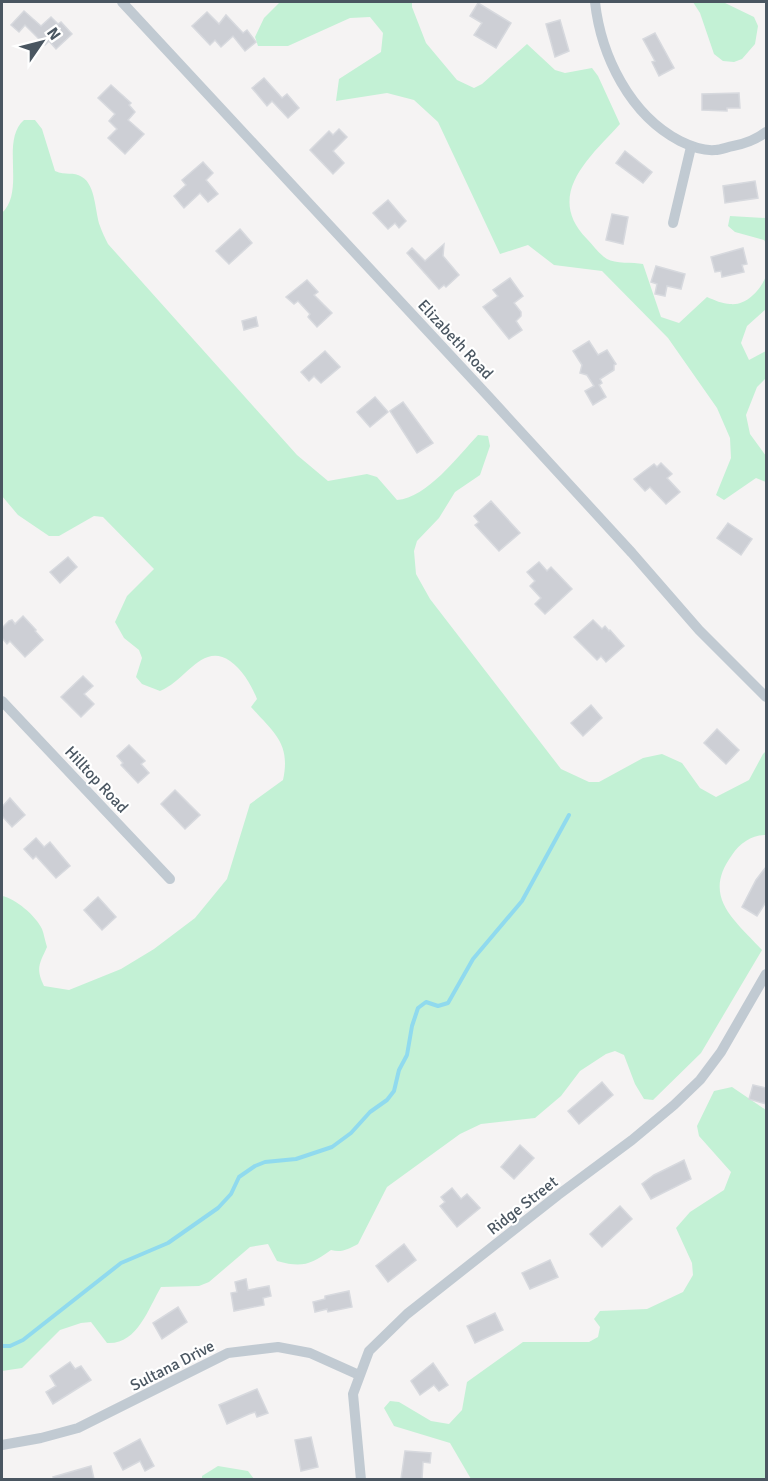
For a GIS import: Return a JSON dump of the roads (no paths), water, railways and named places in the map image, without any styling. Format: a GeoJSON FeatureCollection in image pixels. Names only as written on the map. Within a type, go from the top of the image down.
{"type":"FeatureCollection","features":[{"type":"Feature","properties":{"kind":"street","name":"Elizabeth Road"},"geometry":{"type":"LineString","coordinates":[[122,2],[488,396],[632,553],[699,630],[766,697]]}},
{"type":"Feature","properties":{"kind":"street"},"geometry":{"type":"LineString","coordinates":[[595,2],[598,23],[611,60],[628,93],[644,114],[668,135],[691,147],[714,150],[741,144],[766,132]]}},
{"type":"Feature","properties":{"kind":"street"},"geometry":{"type":"LineString","coordinates":[[673,223],[691,147]]}},
{"type":"Feature","properties":{"kind":"street","name":"Hilltop Road"},"geometry":{"type":"LineString","coordinates":[[2,701],[170,879]]}},
{"type":"Feature","properties":{"kind":"street","name":"Ridge Street"},"geometry":{"type":"LineString","coordinates":[[361,1479],[353,1394],[369,1351],[407,1314],[632,1140],[694,1086],[721,1052],[766,974]]}},
{"type":"Feature","properties":{"kind":"street","name":"Sultana Drive"},"geometry":{"type":"LineString","coordinates":[[2,1445],[78,1428],[228,1353],[278,1347],[310,1353],[359,1375]]}},
{"type":"Feature","properties":{"kind":"waterway"},"geometry":{"type":"LineString","coordinates":[[2,1346],[10,1346],[23,1340],[121,1263],[168,1243],[218,1208],[231,1194],[239,1177],[255,1166],[265,1162],[296,1159],[332,1147],[351,1133],[370,1112],[387,1100],[394,1091],[399,1070],[407,1055],[418,1008],[426,1002],[438,1006],[448,1003],[473,959],[522,901],[569,815]]}}]}
